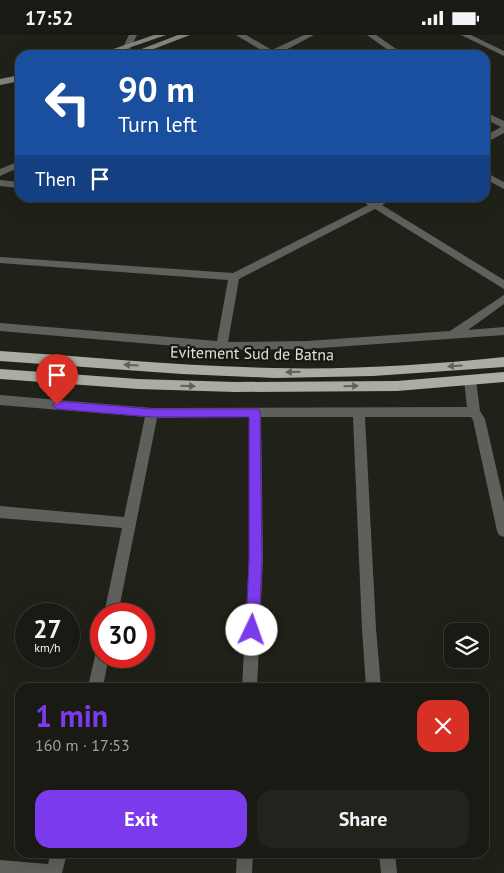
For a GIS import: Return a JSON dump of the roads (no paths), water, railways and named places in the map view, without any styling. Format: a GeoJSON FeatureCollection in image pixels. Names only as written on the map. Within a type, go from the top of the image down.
{"type":"FeatureCollection","features":[{"type":"Feature","properties":{"kind":"highway","name":"Evitement Sud de Batna"},"geometry":{"type":"LineString","coordinates":[[0,356],[251,372],[360,371],[458,367],[504,362]]}},
{"type":"Feature","properties":{"kind":"highway","name":"Evitement Sud de Batna"},"geometry":{"type":"LineString","coordinates":[[0,374],[138,384],[235,387],[397,386],[504,377]]}},
{"type":"Feature","properties":{"kind":"main road"},"geometry":{"type":"LineString","coordinates":[[115,50],[162,35]]}},
{"type":"Feature","properties":{"kind":"main road"},"geometry":{"type":"LineString","coordinates":[[144,50],[186,35]]}},
{"type":"Feature","properties":{"kind":"main road"},"geometry":{"type":"LineString","coordinates":[[0,82],[15,79]]}},
{"type":"Feature","properties":{"kind":"main road"},"geometry":{"type":"LineString","coordinates":[[0,91],[15,87]]}},
{"type":"Feature","properties":{"kind":"street"},"geometry":{"type":"LineString","coordinates":[[125,50],[133,35]]}},
{"type":"Feature","properties":{"kind":"street"},"geometry":{"type":"LineString","coordinates":[[240,35],[264,50]]}},
{"type":"Feature","properties":{"kind":"street"},"geometry":{"type":"LineString","coordinates":[[282,50],[310,35]]}},
{"type":"Feature","properties":{"kind":"street"},"geometry":{"type":"LineString","coordinates":[[371,35],[393,50]]}},
{"type":"Feature","properties":{"kind":"street"},"geometry":{"type":"LineString","coordinates":[[465,35],[504,54]]}},
{"type":"Feature","properties":{"kind":"street"},"geometry":{"type":"LineString","coordinates":[[490,118],[504,127],[490,137]]}},
{"type":"Feature","properties":{"kind":"street"},"geometry":{"type":"LineString","coordinates":[[0,173],[15,166]]}},
{"type":"Feature","properties":{"kind":"street"},"geometry":{"type":"LineString","coordinates":[[490,178],[504,186]]}},
{"type":"Feature","properties":{"kind":"street"},"geometry":{"type":"LineString","coordinates":[[0,183],[15,184]]}},
{"type":"Feature","properties":{"kind":"street"},"geometry":{"type":"LineString","coordinates":[[370,202],[504,285]]}},
{"type":"Feature","properties":{"kind":"street"},"geometry":{"type":"LineString","coordinates":[[0,260],[234,277],[383,202]]}},
{"type":"Feature","properties":{"kind":"street"},"geometry":{"type":"LineString","coordinates":[[222,346],[234,277]]}},
{"type":"Feature","properties":{"kind":"street"},"geometry":{"type":"LineString","coordinates":[[450,337],[504,299]]}},
{"type":"Feature","properties":{"kind":"street"},"geometry":{"type":"LineString","coordinates":[[0,327],[222,346],[307,345],[450,337],[504,331]]}},
{"type":"Feature","properties":{"kind":"street"},"geometry":{"type":"LineString","coordinates":[[470,380],[474,412],[479,419],[504,531]]}},
{"type":"Feature","properties":{"kind":"street"},"geometry":{"type":"LineString","coordinates":[[0,400],[152,413],[474,412]]}},
{"type":"Feature","properties":{"kind":"street"},"geometry":{"type":"LineString","coordinates":[[250,683],[256,559],[255,412]]}},
{"type":"Feature","properties":{"kind":"street"},"geometry":{"type":"LineString","coordinates":[[113,603],[152,413]]}},
{"type":"Feature","properties":{"kind":"street"},"geometry":{"type":"LineString","coordinates":[[359,413],[369,629],[374,683]]}},
{"type":"Feature","properties":{"kind":"street"},"geometry":{"type":"LineString","coordinates":[[0,512],[130,523]]}},
{"type":"Feature","properties":{"kind":"street"},"geometry":{"type":"LineString","coordinates":[[96,683],[99,668]]}},
{"type":"Feature","properties":{"kind":"street"},"geometry":{"type":"LineString","coordinates":[[0,868],[53,873],[58,858]]}},
{"type":"Feature","properties":{"kind":"street"},"geometry":{"type":"LineString","coordinates":[[244,873],[245,858]]}},
{"type":"Feature","properties":{"kind":"street"},"geometry":{"type":"LineString","coordinates":[[388,858],[389,873]]}}]}
